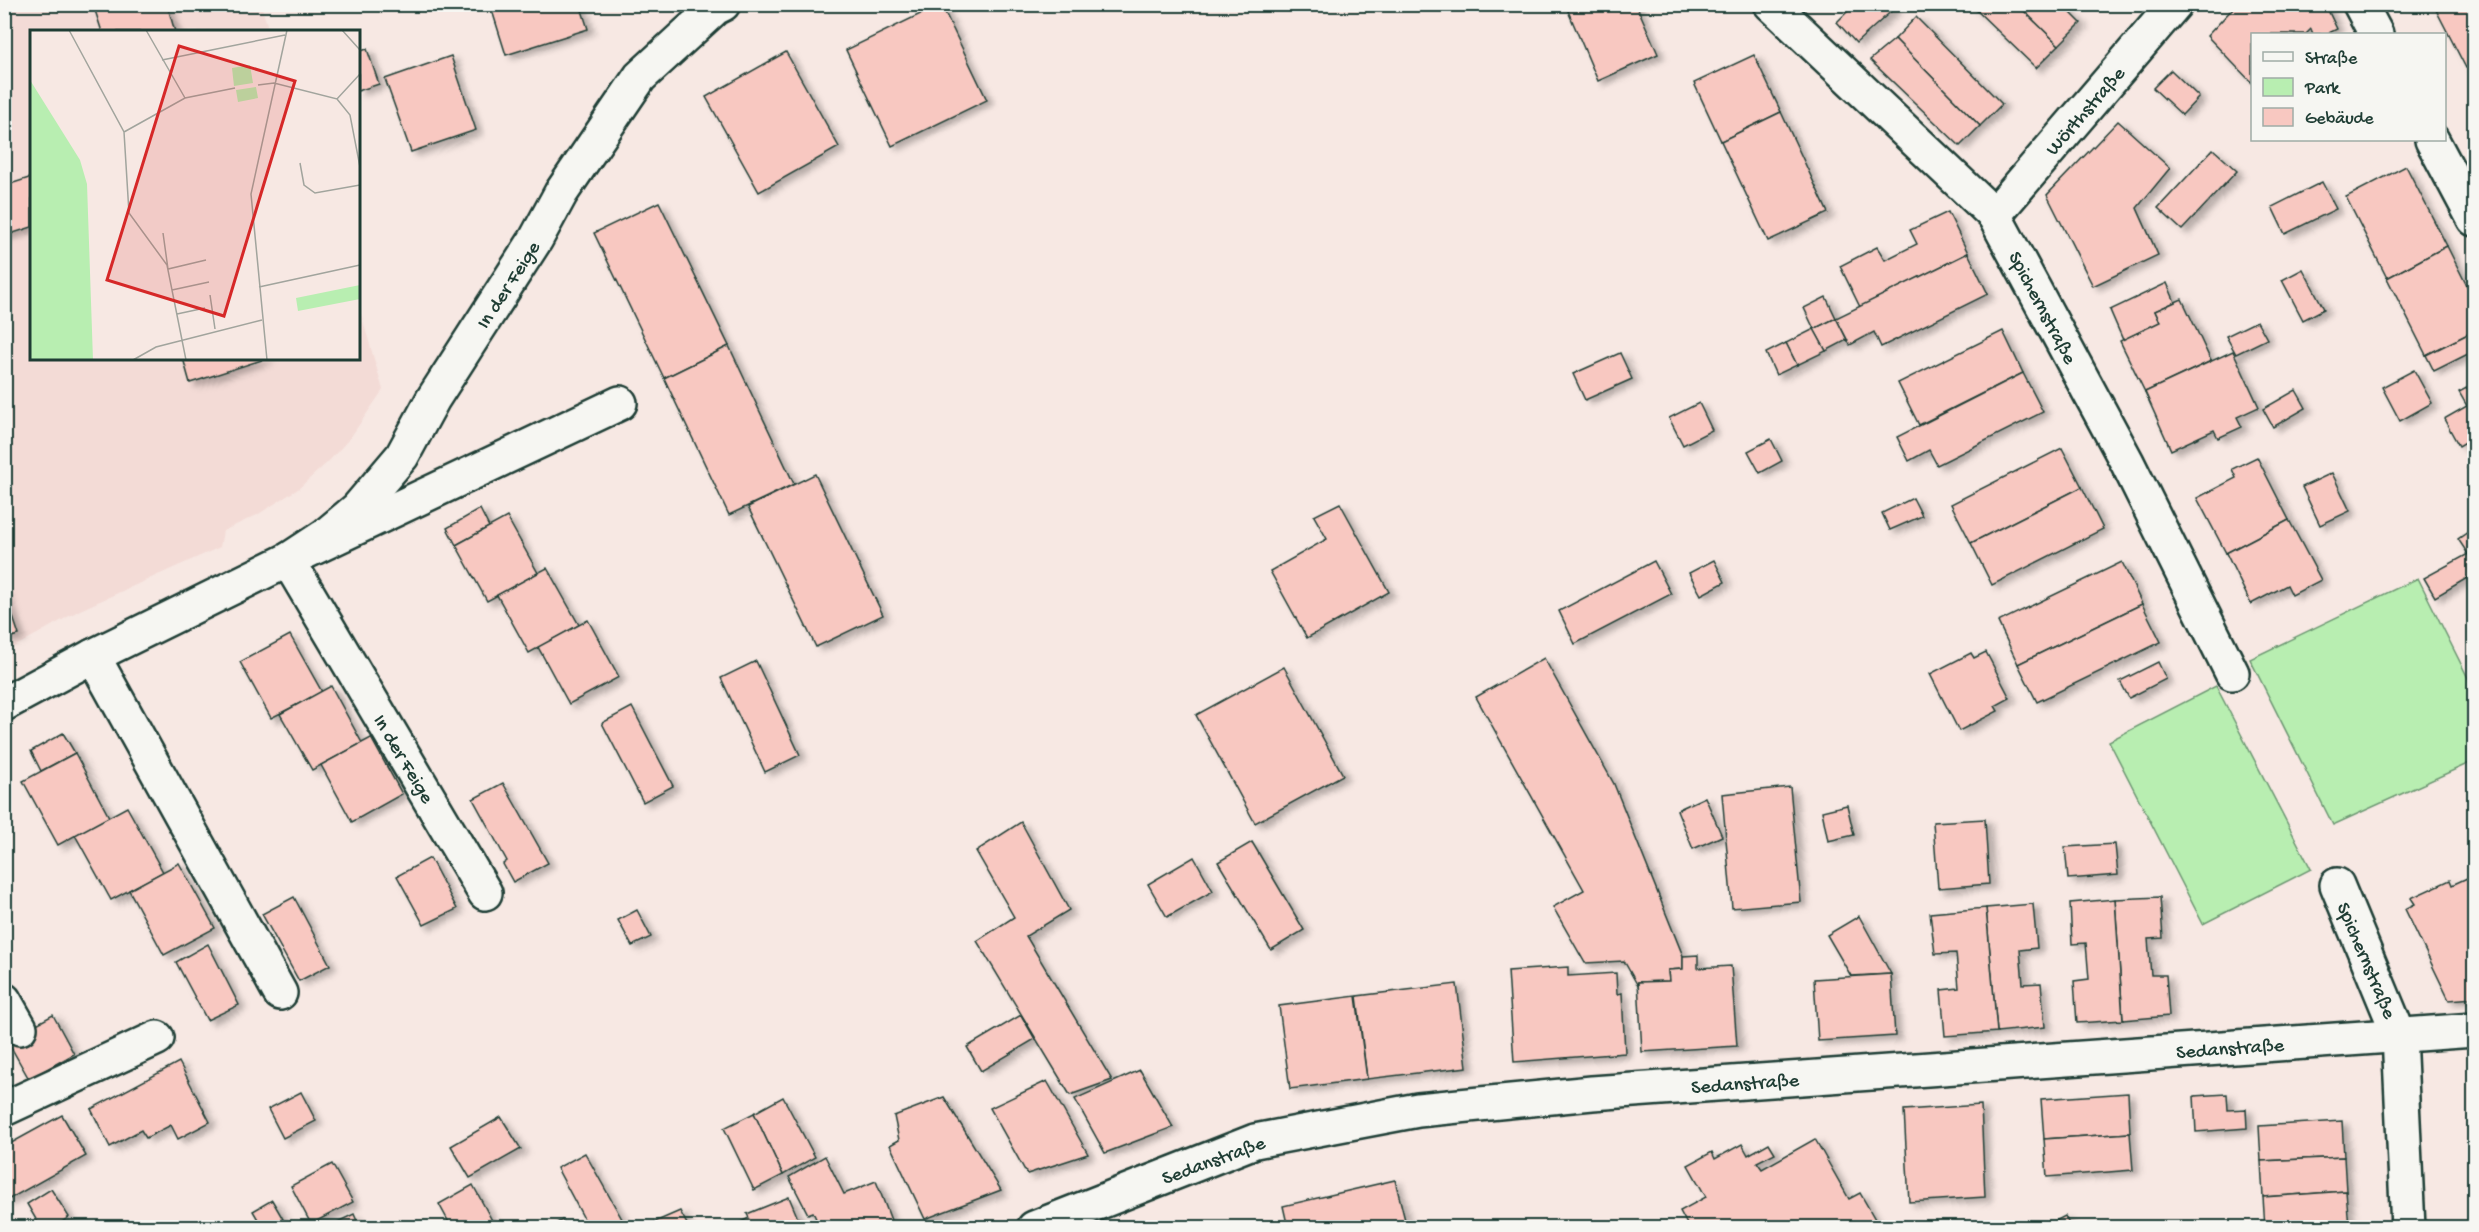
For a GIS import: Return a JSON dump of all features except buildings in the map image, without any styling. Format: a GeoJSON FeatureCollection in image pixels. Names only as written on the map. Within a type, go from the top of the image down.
{"type":"FeatureCollection","features":[{"type":"Feature","properties":{"kind":"street","name":"In der Feige"},"geometry":{"type":"LineString","coordinates":[[288,560],[326,535],[357,509],[402,456],[433,399],[536,240],[561,193],[640,76],[715,8],[723,4]]}},
{"type":"Feature","properties":{"kind":"street","name":"Spichernstraße"},"geometry":{"type":"LineString","coordinates":[[1772,4],[1994,215],[2127,462],[2232,673]]}},
{"type":"Feature","properties":{"kind":"street","name":"Wörthstraße"},"geometry":{"type":"LineString","coordinates":[[1994,215],[2175,4]]}},
{"type":"Feature","properties":{"kind":"street"},"geometry":{"type":"LineString","coordinates":[[2360,4],[2375,33]]}},
{"type":"Feature","properties":{"kind":"street"},"geometry":{"type":"LineString","coordinates":[[2433,141],[2475,219]]}},
{"type":"Feature","properties":{"kind":"street","name":"In der Feige"},"geometry":{"type":"LineString","coordinates":[[4,704],[93,656],[288,560],[621,403]]}},
{"type":"Feature","properties":{"kind":"street","name":"In der Feige"},"geometry":{"type":"LineString","coordinates":[[288,560],[485,893]]}},
{"type":"Feature","properties":{"kind":"street"},"geometry":{"type":"LineString","coordinates":[[93,656],[280,993]]}},
{"type":"Feature","properties":{"kind":"street","name":"Spichernstraße"},"geometry":{"type":"LineString","coordinates":[[2337,885],[2399,1035],[2408,1227]]}},
{"type":"Feature","properties":{"kind":"street"},"geometry":{"type":"LineString","coordinates":[[4,1000],[20,1028]]}},
{"type":"Feature","properties":{"kind":"street","name":"Sedanstraße"},"geometry":{"type":"LineString","coordinates":[[1039,1227],[1255,1141],[1418,1110],[1604,1092],[2475,1030]]}},
{"type":"Feature","properties":{"kind":"street"},"geometry":{"type":"LineString","coordinates":[[4,1109],[157,1038]]}},
{"type":"Feature","properties":{"kind":"shaded area"},"geometry":{"type":"Polygon","coordinates":[[[5,5],[261,5],[269,30],[30,30],[30,360],[360,360],[360,310],[383,390],[350,438],[329,461],[298,489],[257,515],[223,531],[220,547],[80,610],[5,652],[5,5]]]}},
{"type":"Feature","properties":{"kind":"green space"},"geometry":{"type":"Polygon","coordinates":[[[2418,578],[2474,690],[2474,761],[2333,825],[2250,659],[2418,578]]]}},
{"type":"Feature","properties":{"kind":"green space"},"geometry":{"type":"Polygon","coordinates":[[[2216,686],[2311,869],[2203,924],[2109,741],[2216,686]]]}}]}
